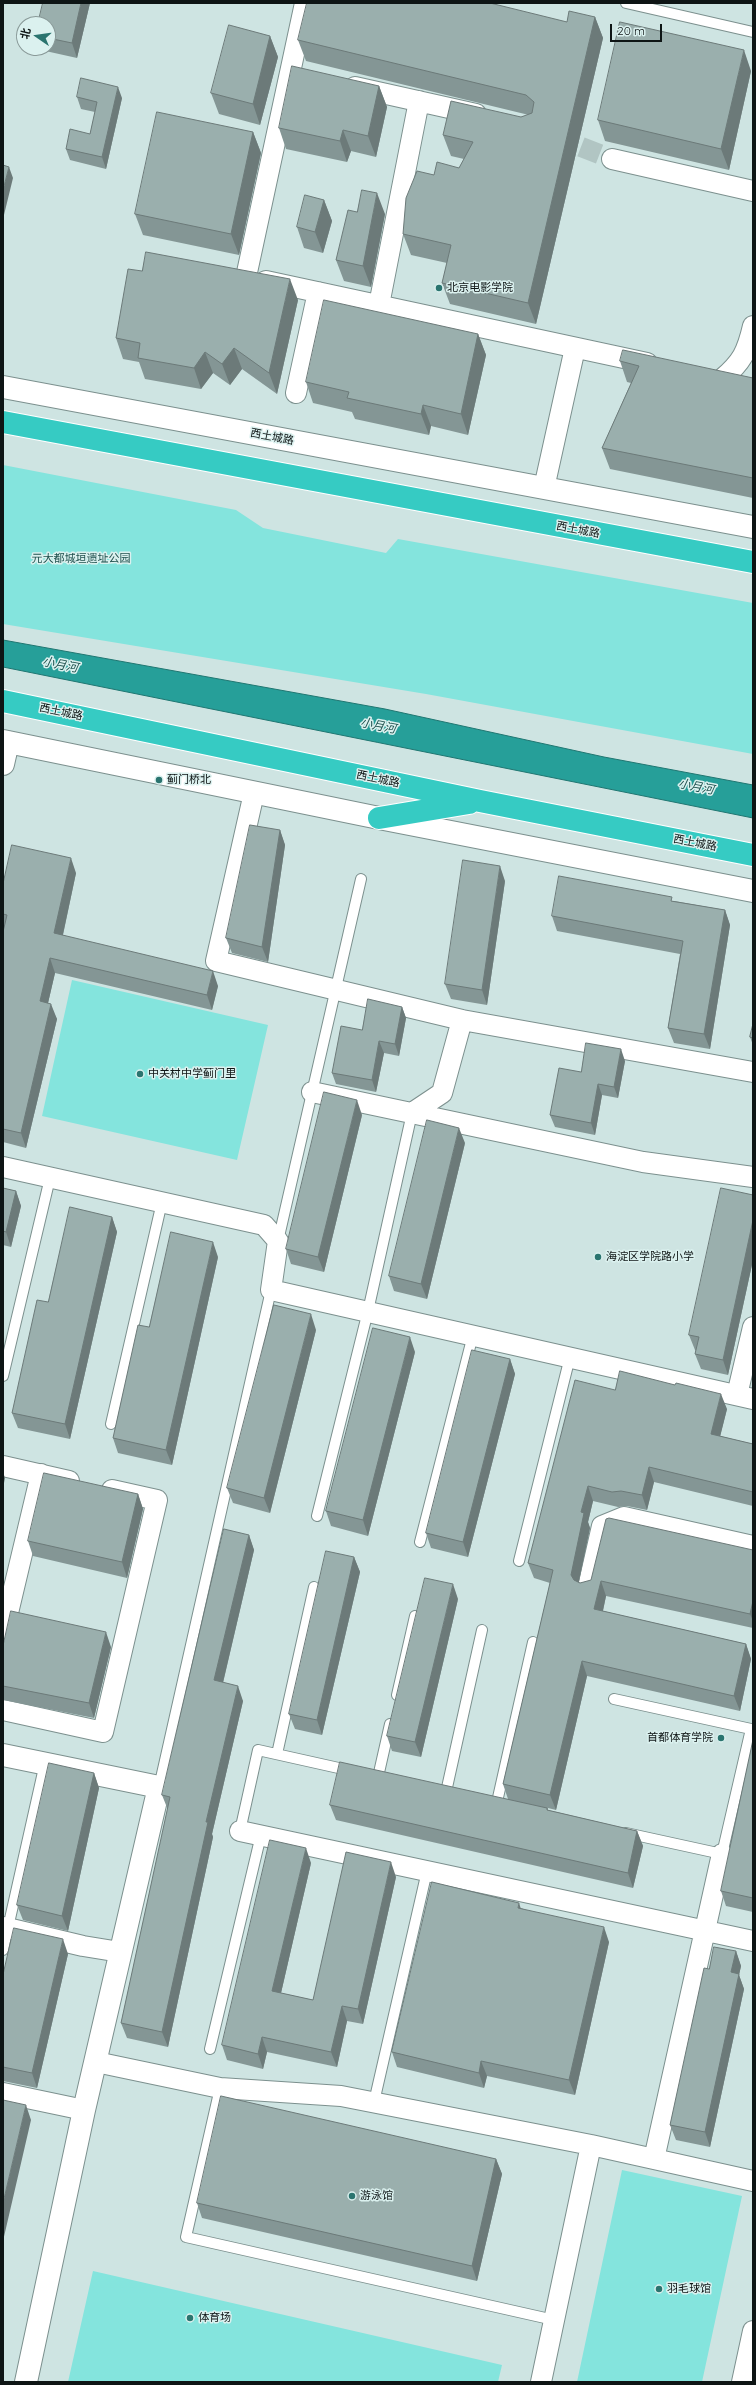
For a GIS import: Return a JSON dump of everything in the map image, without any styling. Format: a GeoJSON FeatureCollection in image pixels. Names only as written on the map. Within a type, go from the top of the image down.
{"type":"FeatureCollection","features":[{"type":"Feature","properties":{"kind":"highway","name":"西土城路"},"geometry":{"type":"LineString","coordinates":[[3,422],[753,562]]}},
{"type":"Feature","properties":{"kind":"highway","name":"西土城路"},"geometry":{"type":"LineString","coordinates":[[3,701],[480,801],[753,855]]}},
{"type":"Feature","properties":{"kind":"highway"},"geometry":{"type":"LineString","coordinates":[[3,707],[51,710]]}},
{"type":"Feature","properties":{"kind":"highway"},"geometry":{"type":"LineString","coordinates":[[379,818],[480,801]]}},
{"type":"Feature","properties":{"kind":"street"},"geometry":{"type":"LineString","coordinates":[[305,3],[298,73],[238,275],[668,368]]}},
{"type":"Feature","properties":{"kind":"street"},"geometry":{"type":"LineString","coordinates":[[336,82],[494,118]]}},
{"type":"Feature","properties":{"kind":"street"},"geometry":{"type":"LineString","coordinates":[[379,305],[419,102]]}},
{"type":"Feature","properties":{"kind":"street"},"geometry":{"type":"LineString","coordinates":[[612,159],[753,191]]}},
{"type":"Feature","properties":{"kind":"street"},"geometry":{"type":"LineString","coordinates":[[296,393],[318,292]]}},
{"type":"Feature","properties":{"kind":"street"},"geometry":{"type":"LineString","coordinates":[[747,385],[714,378],[738,365],[745,354],[753,326]]}},
{"type":"Feature","properties":{"kind":"street"},"geometry":{"type":"LineString","coordinates":[[544,488],[575,348]]}},
{"type":"Feature","properties":{"kind":"street","name":"西土城路"},"geometry":{"type":"LineString","coordinates":[[3,386],[753,527]]}},
{"type":"Feature","properties":{"kind":"street"},"geometry":{"type":"LineString","coordinates":[[3,764],[6,742],[379,818],[753,891]]}},
{"type":"Feature","properties":{"kind":"street"},"geometry":{"type":"LineString","coordinates":[[254,793],[216,961],[338,989],[462,1020],[753,1072]]}},
{"type":"Feature","properties":{"kind":"street"},"geometry":{"type":"LineString","coordinates":[[412,1113],[442,1093],[462,1020]]}},
{"type":"Feature","properties":{"kind":"street"},"geometry":{"type":"LineString","coordinates":[[312,1092],[643,1162],[753,1177]]}},
{"type":"Feature","properties":{"kind":"street"},"geometry":{"type":"LineString","coordinates":[[3,1167],[264,1225],[278,1241],[271,1290],[745,1397],[753,1327]]}},
{"type":"Feature","properties":{"kind":"street"},"geometry":{"type":"LineString","coordinates":[[3,1466],[157,1500],[103,1732],[3,1710]]}},
{"type":"Feature","properties":{"kind":"street"},"geometry":{"type":"LineString","coordinates":[[3,1634],[41,1474]]}},
{"type":"Feature","properties":{"kind":"street"},"geometry":{"type":"LineString","coordinates":[[588,1587],[602,1526],[624,1517],[753,1546]]}},
{"type":"Feature","properties":{"kind":"street"},"geometry":{"type":"LineString","coordinates":[[3,1755],[158,1787],[84,2110],[26,2382]]}},
{"type":"Feature","properties":{"kind":"street"},"geometry":{"type":"LineString","coordinates":[[240,1831],[753,1942]]}},
{"type":"Feature","properties":{"kind":"street"},"geometry":{"type":"LineString","coordinates":[[654,2159],[722,1854]]}},
{"type":"Feature","properties":{"kind":"street"},"geometry":{"type":"LineString","coordinates":[[5,1928],[83,1946],[120,1952]]}},
{"type":"Feature","properties":{"kind":"street"},"geometry":{"type":"LineString","coordinates":[[96,2062],[220,2088],[341,2096],[591,2145],[753,2181]]}},
{"type":"Feature","properties":{"kind":"street"},"geometry":{"type":"LineString","coordinates":[[3,2094],[84,2110]]}},
{"type":"Feature","properties":{"kind":"street"},"geometry":{"type":"LineString","coordinates":[[541,2382],[591,2145]]}},
{"type":"Feature","properties":{"kind":"street"},"geometry":{"type":"LineString","coordinates":[[742,2382],[753,2331]]}},
{"type":"Feature","properties":{"kind":"lane"},"geometry":{"type":"LineString","coordinates":[[626,3],[753,32]]}},
{"type":"Feature","properties":{"kind":"lane"},"geometry":{"type":"LineString","coordinates":[[278,1241],[312,1092],[338,989],[361,879]]}},
{"type":"Feature","properties":{"kind":"lane"},"geometry":{"type":"LineString","coordinates":[[317,1516],[368,1311],[412,1113]]}},
{"type":"Feature","properties":{"kind":"lane"},"geometry":{"type":"LineString","coordinates":[[3,1376],[50,1178]]}},
{"type":"Feature","properties":{"kind":"lane"},"geometry":{"type":"LineString","coordinates":[[111,1424],[162,1202]]}},
{"type":"Feature","properties":{"kind":"lane"},"geometry":{"type":"LineString","coordinates":[[158,1787],[271,1290]]}},
{"type":"Feature","properties":{"kind":"lane"},"geometry":{"type":"LineString","coordinates":[[420,1542],[473,1335]]}},
{"type":"Feature","properties":{"kind":"lane"},"geometry":{"type":"LineString","coordinates":[[519,1561],[570,1357]]}},
{"type":"Feature","properties":{"kind":"lane"},"geometry":{"type":"LineString","coordinates":[[277,1754],[314,1587]]}},
{"type":"Feature","properties":{"kind":"lane"},"geometry":{"type":"LineString","coordinates":[[240,1831],[258,1750],[374,1776],[393,1712],[415,1616]]}},
{"type":"Feature","properties":{"kind":"lane"},"geometry":{"type":"LineString","coordinates":[[446,1792],[482,1630]]}},
{"type":"Feature","properties":{"kind":"lane"},"geometry":{"type":"LineString","coordinates":[[497,1803],[533,1642]]}},
{"type":"Feature","properties":{"kind":"lane"},"geometry":{"type":"LineString","coordinates":[[614,1699],[751,1729],[722,1854],[616,1830]]}},
{"type":"Feature","properties":{"kind":"lane"},"geometry":{"type":"LineString","coordinates":[[3,1950],[5,1928],[45,1763]]}},
{"type":"Feature","properties":{"kind":"lane"},"geometry":{"type":"LineString","coordinates":[[210,2049],[260,1835]]}},
{"type":"Feature","properties":{"kind":"lane"},"geometry":{"type":"LineString","coordinates":[[374,2102],[426,1871]]}},
{"type":"Feature","properties":{"kind":"lane"},"geometry":{"type":"LineString","coordinates":[[220,2088],[186,2237],[554,2320]]}},
{"type":"Feature","properties":{"kind":"green space","name":"元大都城垣遗址公园"},"geometry":{"type":"Polygon","coordinates":[[[3,465],[236,510],[263,528],[386,553],[398,539],[753,603],[753,754],[426,694],[3,624],[3,465]]]}},
{"type":"Feature","properties":{"kind":"green space"},"geometry":{"type":"Polygon","coordinates":[[[72,980],[268,1025],[237,1160],[42,1116],[72,980]]]}},
{"type":"Feature","properties":{"kind":"green space","name":"羽毛球馆"},"geometry":{"type":"Polygon","coordinates":[[[622,2170],[742,2196],[702,2382],[577,2382],[622,2170]]]}},
{"type":"Feature","properties":{"kind":"green space","name":"体育场"},"geometry":{"type":"Polygon","coordinates":[[[93,2271],[502,2365],[498,2382],[68,2382],[93,2271]]]}},
{"type":"Feature","properties":{"kind":"water","name":"小月河"},"geometry":{"type":"Polygon","coordinates":[[[3,640],[385,709],[604,757],[753,785],[753,818],[3,667],[3,640]]]}},
{"type":"Feature","properties":{"kind":"building"},"geometry":{"type":"Polygon","coordinates":[[[43,3],[81,3],[72,43],[56,40],[56,16],[40,16],[43,3]]]}},
{"type":"Feature","properties":{"kind":"building"},"geometry":{"type":"Polygon","coordinates":[[[307,3],[490,3],[567,22],[569,11],[595,17],[528,303],[442,283],[451,245],[403,234],[406,198],[417,171],[434,175],[437,162],[459,168],[473,142],[443,135],[451,101],[521,117],[532,113],[534,102],[526,95],[298,40],[307,3]]]}},
{"type":"Feature","properties":{"kind":"building"},"geometry":{"type":"Polygon","coordinates":[[[620,22],[744,50],[721,149],[598,120],[620,22]]]}},
{"type":"Feature","properties":{"kind":"building"},"geometry":{"type":"Polygon","coordinates":[[[229,25],[270,36],[253,104],[211,93],[229,25]]]}},
{"type":"Feature","properties":{"kind":"building"},"geometry":{"type":"Polygon","coordinates":[[[292,66],[379,86],[368,136],[343,130],[340,141],[279,128],[292,66]]]}},
{"type":"Feature","properties":{"kind":"building"},"geometry":{"type":"Polygon","coordinates":[[[81,78],[118,87],[102,157],[66,149],[70,129],[90,134],[97,102],[77,97],[81,78]]]}},
{"type":"Feature","properties":{"kind":"building"},"geometry":{"type":"Polygon","coordinates":[[[157,112],[253,132],[231,234],[135,214],[157,112]]]}},
{"type":"Feature","properties":{"kind":"building"},"geometry":{"type":"Polygon","coordinates":[[[3,165],[9,167],[3,190],[3,165]]]}},
{"type":"Feature","properties":{"kind":"building"},"geometry":{"type":"Polygon","coordinates":[[[362,190],[377,193],[363,266],[336,260],[348,210],[357,212],[362,190]]]}},
{"type":"Feature","properties":{"kind":"building"},"geometry":{"type":"Polygon","coordinates":[[[305,195],[324,200],[315,232],[297,227],[305,195]]]}},
{"type":"Feature","properties":{"kind":"building"},"geometry":{"type":"Polygon","coordinates":[[[146,252],[290,279],[269,373],[234,348],[222,364],[205,352],[194,368],[138,358],[140,343],[116,338],[128,269],[142,271],[146,252]]]}},
{"type":"Feature","properties":{"kind":"building"},"geometry":{"type":"Polygon","coordinates":[[[324,300],[478,334],[461,414],[423,405],[421,414],[347,398],[349,392],[306,382],[324,300]]]}},
{"type":"Feature","properties":{"kind":"building"},"geometry":{"type":"Polygon","coordinates":[[[623,350],[753,378],[753,478],[602,448],[639,366],[620,361],[623,350]]]}},
{"type":"Feature","properties":{"kind":"building"},"geometry":{"type":"Polygon","coordinates":[[[250,825],[280,830],[262,947],[226,938],[250,825]]]}},
{"type":"Feature","properties":{"kind":"building"},"geometry":{"type":"Polygon","coordinates":[[[12,845],[71,858],[54,933],[213,971],[207,995],[50,958],[40,1001],[51,1004],[21,1133],[3,1129],[3,932],[7,915],[3,914],[3,884],[12,845]]]}},
{"type":"Feature","properties":{"kind":"building"},"geometry":{"type":"Polygon","coordinates":[[[463,860],[500,866],[482,990],[445,984],[463,860]]]}},
{"type":"Feature","properties":{"kind":"building"},"geometry":{"type":"Polygon","coordinates":[[[559,876],[672,897],[671,901],[725,910],[704,1034],[668,1028],[683,941],[552,916],[559,876]]]}},
{"type":"Feature","properties":{"kind":"building"},"geometry":{"type":"Polygon","coordinates":[[[368,999],[402,1007],[395,1044],[379,1041],[372,1080],[332,1073],[341,1026],[362,1030],[368,999]]]}},
{"type":"Feature","properties":{"kind":"building"},"geometry":{"type":"Polygon","coordinates":[[[753,1024],[753,1038],[750,1037],[753,1024]]]}},
{"type":"Feature","properties":{"kind":"building"},"geometry":{"type":"Polygon","coordinates":[[[586,1043],[621,1049],[614,1087],[598,1084],[591,1123],[550,1115],[559,1068],[581,1072],[586,1043]]]}},
{"type":"Feature","properties":{"kind":"building"},"geometry":{"type":"Polygon","coordinates":[[[324,1092],[357,1100],[318,1257],[286,1249],[324,1092]]]}},
{"type":"Feature","properties":{"kind":"building"},"geometry":{"type":"Polygon","coordinates":[[[427,1120],[459,1128],[421,1284],[389,1276],[427,1120]]]}},
{"type":"Feature","properties":{"kind":"building"},"geometry":{"type":"Polygon","coordinates":[[[3,1188],[16,1191],[6,1232],[3,1231],[3,1188]]]}},
{"type":"Feature","properties":{"kind":"building"},"geometry":{"type":"Polygon","coordinates":[[[721,1188],[753,1195],[753,1220],[723,1360],[695,1354],[699,1337],[689,1335],[721,1188]]]}},
{"type":"Feature","properties":{"kind":"building"},"geometry":{"type":"Polygon","coordinates":[[[70,1207],[112,1217],[65,1424],[12,1413],[37,1300],[48,1302],[70,1207]]]}},
{"type":"Feature","properties":{"kind":"building"},"geometry":{"type":"Polygon","coordinates":[[[171,1232],[213,1242],[166,1450],[113,1438],[138,1325],[149,1327],[171,1232]]]}},
{"type":"Feature","properties":{"kind":"building"},"geometry":{"type":"Polygon","coordinates":[[[274,1305],[311,1314],[264,1498],[227,1488],[274,1305]]]}},
{"type":"Feature","properties":{"kind":"building"},"geometry":{"type":"Polygon","coordinates":[[[373,1328],[410,1337],[363,1520],[326,1511],[373,1328]]]}},
{"type":"Feature","properties":{"kind":"building"},"geometry":{"type":"Polygon","coordinates":[[[472,1350],[510,1359],[463,1542],[426,1533],[472,1350]]]}},
{"type":"Feature","properties":{"kind":"building"},"geometry":{"type":"Polygon","coordinates":[[[620,1371],[675,1385],[676,1383],[721,1394],[711,1434],[753,1444],[753,1492],[649,1467],[642,1495],[621,1491],[612,1492],[588,1486],[581,1512],[584,1513],[571,1575],[574,1580],[580,1583],[591,1580],[606,1519],[609,1518],[753,1550],[753,1601],[750,1614],[601,1581],[594,1609],[746,1644],[734,1696],[582,1661],[550,1795],[503,1784],[553,1570],[528,1563],[575,1380],[615,1390],[620,1371]]]}},
{"type":"Feature","properties":{"kind":"building"},"geometry":{"type":"Polygon","coordinates":[[[44,1473],[138,1494],[122,1562],[28,1541],[44,1473]]]}},
{"type":"Feature","properties":{"kind":"building"},"geometry":{"type":"Polygon","coordinates":[[[224,1529],[249,1535],[214,1680],[238,1686],[206,1822],[208,1822],[162,2032],[121,2023],[170,1797],[162,1795],[224,1529]]]}},
{"type":"Feature","properties":{"kind":"building"},"geometry":{"type":"Polygon","coordinates":[[[326,1551],[354,1557],[317,1720],[289,1714],[326,1551]]]}},
{"type":"Feature","properties":{"kind":"building"},"geometry":{"type":"Polygon","coordinates":[[[425,1578],[453,1584],[415,1742],[387,1736],[425,1578]]]}},
{"type":"Feature","properties":{"kind":"building"},"geometry":{"type":"Polygon","coordinates":[[[11,1611],[106,1632],[89,1703],[3,1686],[3,1646],[11,1611]]]}},
{"type":"Feature","properties":{"kind":"building"},"geometry":{"type":"Polygon","coordinates":[[[753,1740],[753,1898],[721,1891],[753,1740]]]}},
{"type":"Feature","properties":{"kind":"building"},"geometry":{"type":"Polygon","coordinates":[[[340,1762],[547,1808],[547,1810],[637,1831],[628,1873],[330,1805],[340,1762]]]}},
{"type":"Feature","properties":{"kind":"building"},"geometry":{"type":"Polygon","coordinates":[[[49,1763],[94,1773],[62,1916],[17,1905],[49,1763]]]}},
{"type":"Feature","properties":{"kind":"building"},"geometry":{"type":"Polygon","coordinates":[[[270,1840],[306,1848],[272,1991],[313,2000],[346,1852],[391,1862],[358,2009],[342,2006],[331,2052],[262,2037],[258,2054],[222,2045],[270,1840]]]}},
{"type":"Feature","properties":{"kind":"building"},"geometry":{"type":"Polygon","coordinates":[[[432,1882],[519,1903],[518,1908],[604,1927],[569,2080],[481,2061],[479,2073],[392,2052],[432,1882]]]}},
{"type":"Feature","properties":{"kind":"building"},"geometry":{"type":"Polygon","coordinates":[[[14,1928],[63,1939],[32,2073],[3,2067],[3,1975],[14,1928]]]}},
{"type":"Feature","properties":{"kind":"building"},"geometry":{"type":"Polygon","coordinates":[[[714,1947],[736,1951],[731,1972],[739,1974],[705,2132],[670,2125],[704,1968],[709,1969],[714,1947]]]}},
{"type":"Feature","properties":{"kind":"building","name":"游泳馆"},"geometry":{"type":"Polygon","coordinates":[[[221,2096],[496,2159],[472,2266],[197,2203],[221,2096]]]}},
{"type":"Feature","properties":{"kind":"building"},"geometry":{"type":"Polygon","coordinates":[[[3,2100],[26,2105],[3,2203],[3,2100]]]}},
{"type":"Feature","properties":{"kind":"tunnel"},"geometry":{"type":"LineString","coordinates":[[553,136],[612,159]]}},
{"type":"Feature","properties":{"kind":"place","name":"北京电影学院"},"geometry":{"type":"Point","coordinates":[439,288]}},
{"type":"Feature","properties":{"kind":"place","name":"蓟门桥北"},"geometry":{"type":"Point","coordinates":[159,780]}},
{"type":"Feature","properties":{"kind":"place","name":"中关村中学蓟门里"},"geometry":{"type":"Point","coordinates":[140,1074]}},
{"type":"Feature","properties":{"kind":"place","name":"海淀区学院路小学"},"geometry":{"type":"Point","coordinates":[598,1257]}},
{"type":"Feature","properties":{"kind":"place","name":"首都体育学院"},"geometry":{"type":"Point","coordinates":[721,1738]}},
{"type":"Feature","properties":{"kind":"place","name":"游泳馆"},"geometry":{"type":"Point","coordinates":[352,2196]}},
{"type":"Feature","properties":{"kind":"place","name":"羽毛球馆"},"geometry":{"type":"Point","coordinates":[659,2289]}},
{"type":"Feature","properties":{"kind":"place","name":"体育场"},"geometry":{"type":"Point","coordinates":[190,2318]}}]}
